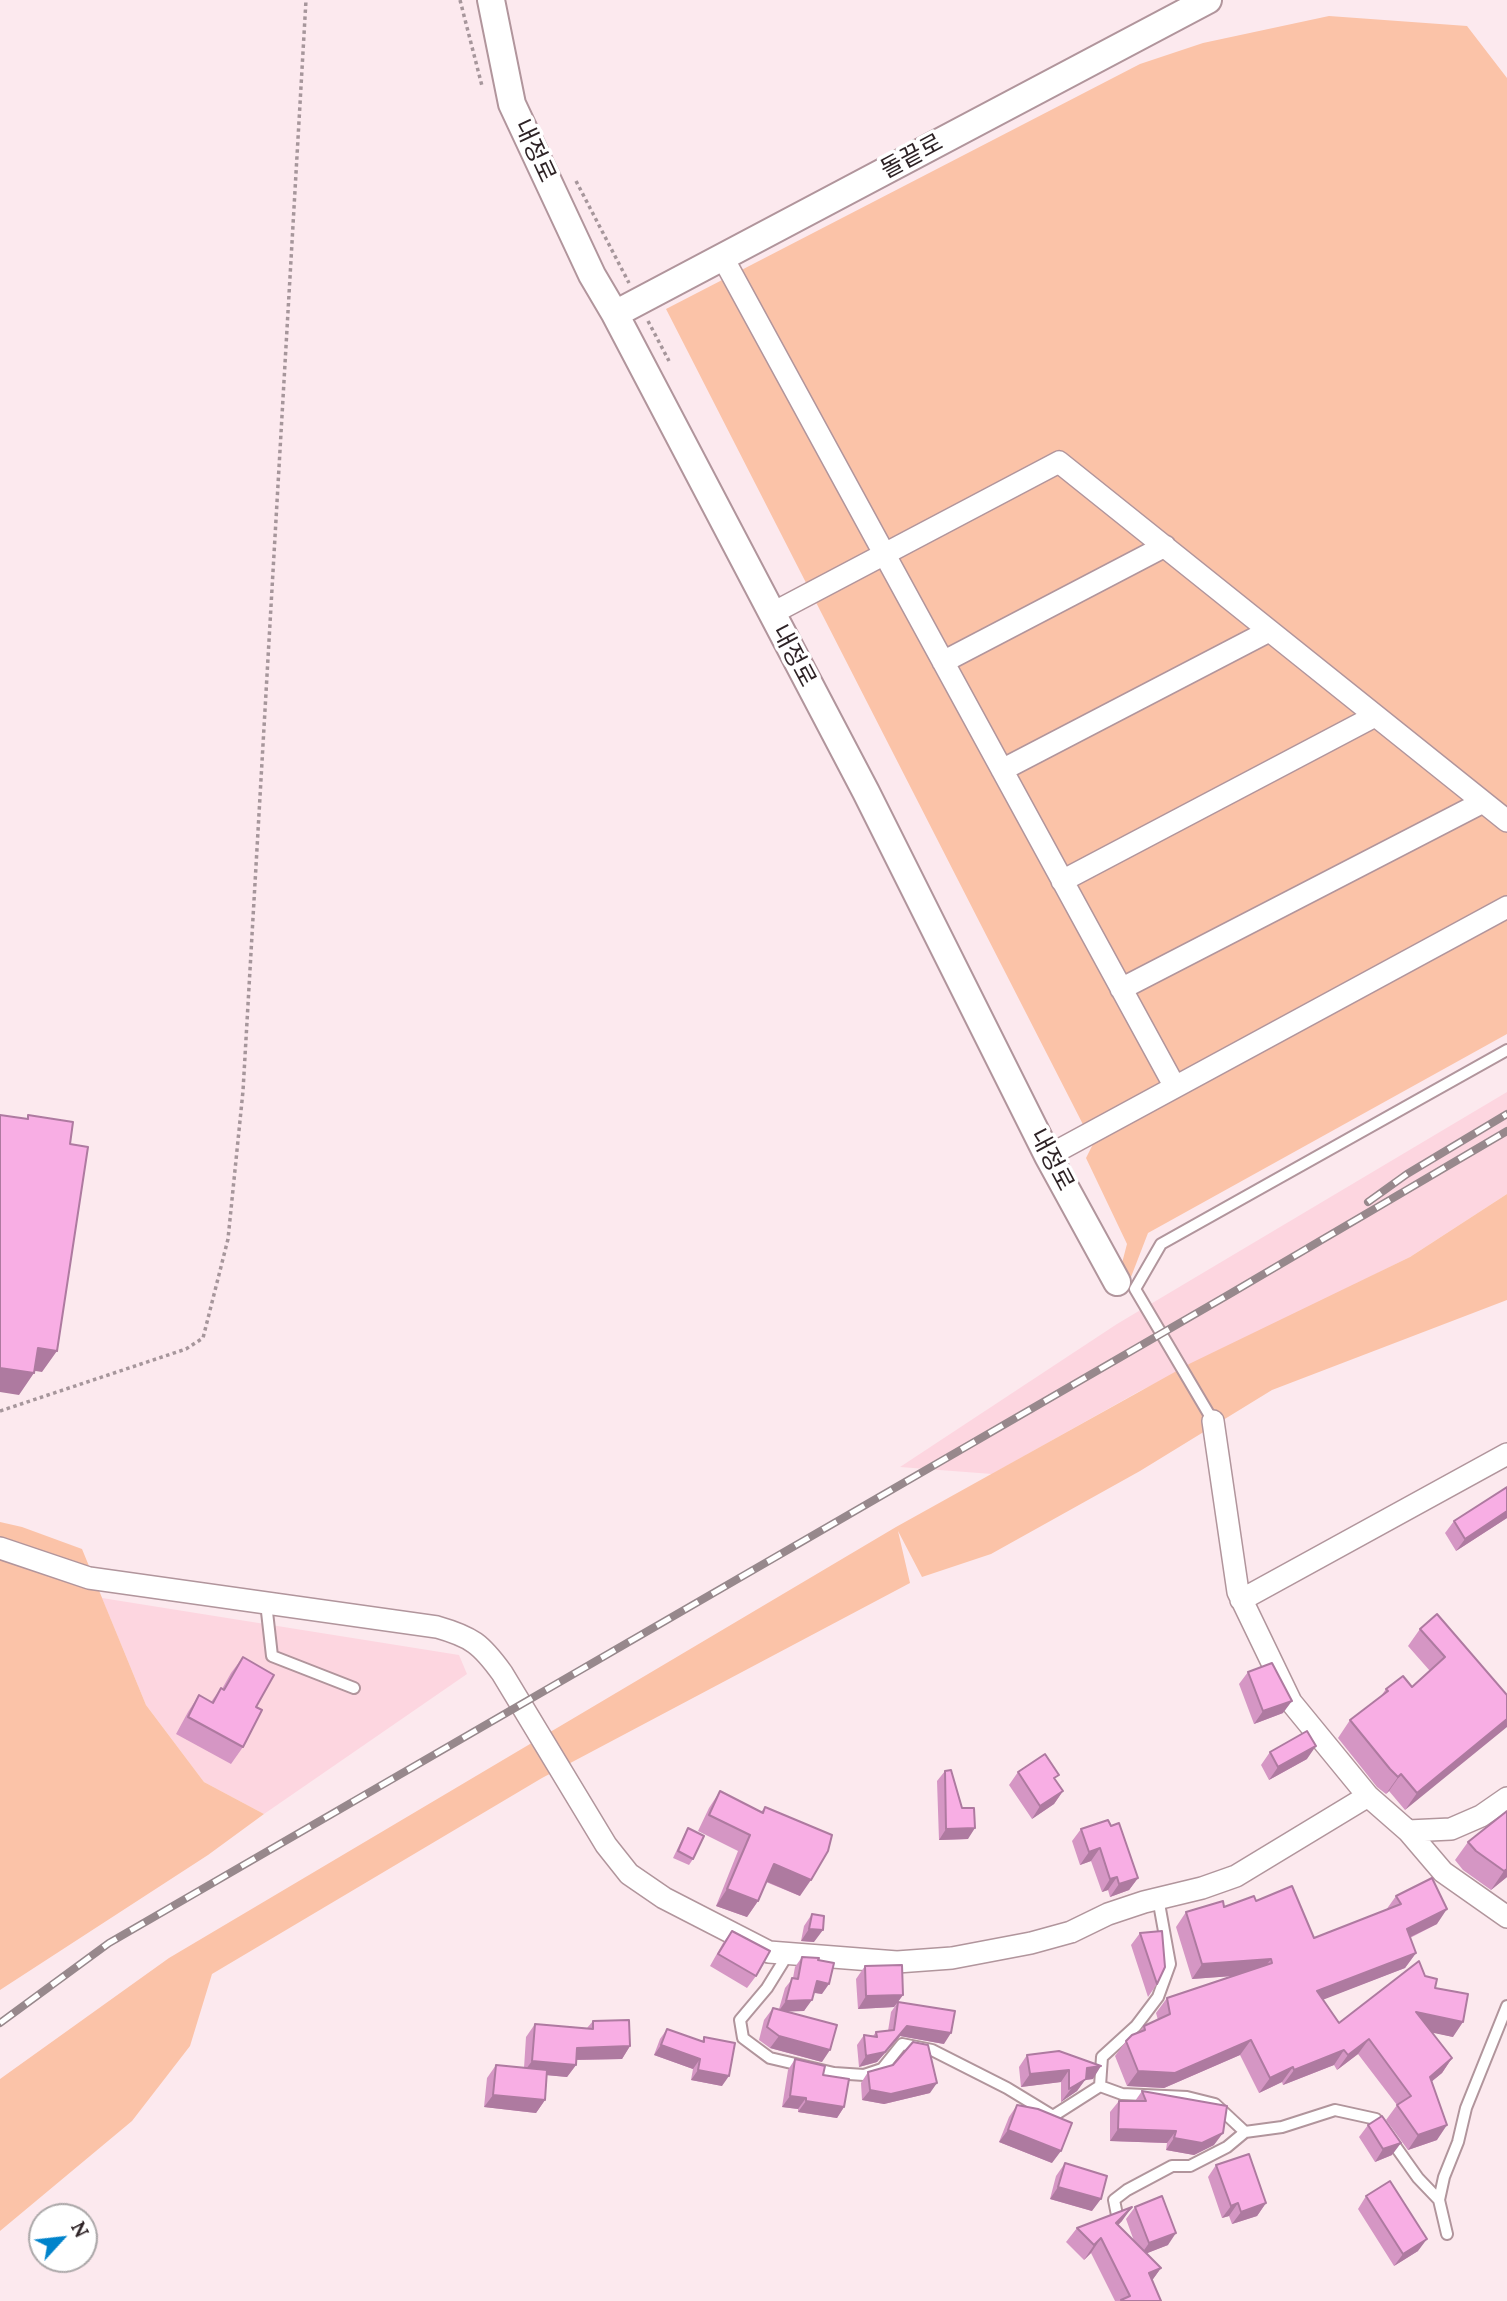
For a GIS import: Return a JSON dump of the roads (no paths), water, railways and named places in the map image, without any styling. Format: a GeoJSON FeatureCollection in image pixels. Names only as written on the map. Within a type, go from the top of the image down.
{"type":"FeatureCollection","features":[{"type":"Feature","properties":{"kind":"street","name":"내정로"},"geometry":{"type":"LineString","coordinates":[[491,0],[512,104],[592,275],[866,792],[1048,1156],[1126,1286]]}},
{"type":"Feature","properties":{"kind":"street","name":"돌끝로"},"geometry":{"type":"LineString","coordinates":[[615,314],[1208,0]]}},
{"type":"Feature","properties":{"kind":"street"},"geometry":{"type":"LineString","coordinates":[[723,258],[1175,1087]]}},
{"type":"Feature","properties":{"kind":"street"},"geometry":{"type":"LineString","coordinates":[[771,614],[1059,462],[1507,821]]}},
{"type":"Feature","properties":{"kind":"street"},"geometry":{"type":"LineString","coordinates":[[943,662],[1164,546]]}},
{"type":"Feature","properties":{"kind":"street"},"geometry":{"type":"LineString","coordinates":[[1002,770],[1269,631]]}},
{"type":"Feature","properties":{"kind":"street"},"geometry":{"type":"LineString","coordinates":[[1062,881],[1375,716]]}},
{"type":"Feature","properties":{"kind":"street"},"geometry":{"type":"LineString","coordinates":[[1121,989],[1483,802]]}},
{"type":"Feature","properties":{"kind":"street"},"geometry":{"type":"LineString","coordinates":[[1048,1156],[1507,907]]}},
{"type":"Feature","properties":{"kind":"street"},"geometry":{"type":"LineString","coordinates":[[1213,1420],[1238,1592],[1291,1702],[1368,1796],[1408,1831],[1443,1872],[1507,1917]]}},
{"type":"Feature","properties":{"kind":"street"},"geometry":{"type":"LineString","coordinates":[[1241,1600],[1507,1454]]}},
{"type":"Feature","properties":{"kind":"street"},"geometry":{"type":"LineString","coordinates":[[0,1548],[89,1578],[437,1627],[460,1633],[484,1648],[606,1845],[629,1874],[664,1898],[769,1952],[897,1962],[952,1958],[1031,1943],[1071,1932],[1108,1914],[1236,1876],[1368,1796]]}},
{"type":"Feature","properties":{"kind":"street"},"geometry":{"type":"LineString","coordinates":[[1408,1831],[1451,1829],[1481,1816],[1507,1798]]}},
{"type":"Feature","properties":{"kind":"lane"},"geometry":{"type":"LineString","coordinates":[[1213,1420],[1126,1286],[1161,1244],[1507,1050]]}},
{"type":"Feature","properties":{"kind":"lane"},"geometry":{"type":"LineString","coordinates":[[266,1603],[272,1656],[354,1688]]}},
{"type":"Feature","properties":{"kind":"lane"},"geometry":{"type":"LineString","coordinates":[[1100,2086],[1102,2057],[1136,2026],[1158,1997],[1170,1964],[1158,1898]]}},
{"type":"Feature","properties":{"kind":"lane"},"geometry":{"type":"LineString","coordinates":[[788,1954],[767,1988],[740,2020],[743,2038],[770,2058],[834,2073],[864,2075],[882,2069],[902,2045],[932,2050],[1007,2088],[1053,2116],[1100,2086]]}},
{"type":"Feature","properties":{"kind":"lane"},"geometry":{"type":"LineString","coordinates":[[1447,2234],[1439,2200],[1444,2177],[1458,2142],[1466,2108],[1507,2006]]}},
{"type":"Feature","properties":{"kind":"lane"},"geometry":{"type":"LineString","coordinates":[[1100,2086],[1122,2094],[1187,2097],[1214,2104],[1245,2132]]}},
{"type":"Feature","properties":{"kind":"lane"},"geometry":{"type":"LineString","coordinates":[[1117,2215],[1114,2200],[1127,2189],[1172,2166],[1190,2166],[1227,2147],[1245,2132],[1282,2127],[1335,2110],[1376,2119],[1418,2178],[1439,2200]]}},
{"type":"Feature","properties":{"kind":"railway"},"geometry":{"type":"LineString","coordinates":[[1368,1202],[1407,1174],[1507,1114]]}},
{"type":"Feature","properties":{"kind":"railway"},"geometry":{"type":"LineString","coordinates":[[0,2023],[109,1943],[1507,1131]]}}]}
